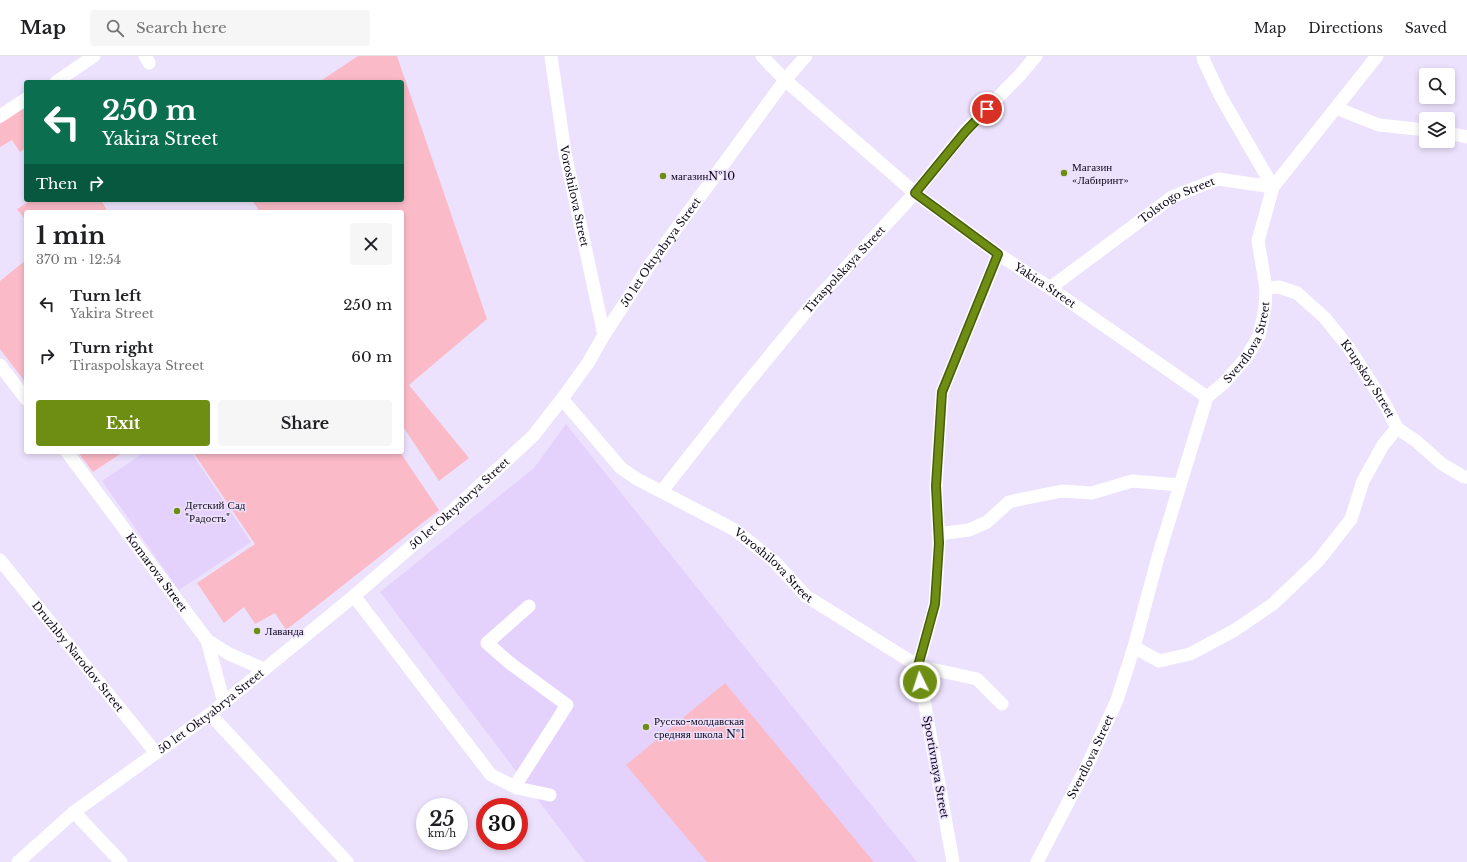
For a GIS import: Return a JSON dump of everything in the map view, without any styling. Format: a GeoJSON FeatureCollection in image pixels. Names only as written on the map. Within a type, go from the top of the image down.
{"type":"FeatureCollection","features":[{"type":"Feature","properties":{"kind":"street"},"geometry":{"type":"LineString","coordinates":[[59,80],[94,56]]}},
{"type":"Feature","properties":{"kind":"street","name":"Voroshilova Street"},"geometry":{"type":"LineString","coordinates":[[551,56],[564,153],[604,336]]}},
{"type":"Feature","properties":{"kind":"street","name":"Yakira Street"},"geometry":{"type":"LineString","coordinates":[[762,56],[786,80],[915,193],[998,254],[1050,288],[1206,397]]}},
{"type":"Feature","properties":{"kind":"street","name":"50 let Oktyabrya Street"},"geometry":{"type":"LineString","coordinates":[[18,862],[74,812],[210,714],[354,596],[450,513],[533,436],[562,400],[588,363],[649,266],[786,80],[806,56]]}},
{"type":"Feature","properties":{"kind":"street","name":"Tiraspolskaya Street"},"geometry":{"type":"LineString","coordinates":[[662,491],[739,393],[814,302],[915,193],[965,132],[1019,76],[1036,56]]}},
{"type":"Feature","properties":{"kind":"street"},"geometry":{"type":"LineString","coordinates":[[1203,56],[1221,97],[1273,187]]}},
{"type":"Feature","properties":{"kind":"street","name":"Sverdlova Street"},"geometry":{"type":"LineString","coordinates":[[1037,862],[1087,766],[1114,706],[1134,647],[1158,557],[1206,397],[1224,383],[1246,358],[1259,336],[1265,308],[1266,288],[1258,241],[1273,187],[1292,161],[1377,56]]}},
{"type":"Feature","properties":{"kind":"street"},"geometry":{"type":"LineString","coordinates":[[0,116],[24,100]]}},
{"type":"Feature","properties":{"kind":"street"},"geometry":{"type":"LineString","coordinates":[[1336,108],[1379,125],[1419,129]]}},
{"type":"Feature","properties":{"kind":"street"},"geometry":{"type":"LineString","coordinates":[[1455,134],[1467,137]]}},
{"type":"Feature","properties":{"kind":"street","name":"Tolstogo Street"},"geometry":{"type":"LineString","coordinates":[[1050,288],[1172,196],[1218,179],[1273,187]]}},
{"type":"Feature","properties":{"kind":"street","name":"Sportivnaya Street"},"geometry":{"type":"LineString","coordinates":[[953,862],[918,666],[935,604],[938,534],[936,486],[942,392],[998,254]]}},
{"type":"Feature","properties":{"kind":"street","name":"Krupskoy Street"},"geometry":{"type":"LineString","coordinates":[[1266,288],[1279,287],[1297,293],[1325,318],[1350,348],[1386,406],[1397,428],[1416,441],[1442,464],[1464,477],[1467,477]]}},
{"type":"Feature","properties":{"kind":"street"},"geometry":{"type":"LineString","coordinates":[[0,365],[24,396]]}},
{"type":"Feature","properties":{"kind":"street","name":"Voroshilova Street"},"geometry":{"type":"LineString","coordinates":[[562,400],[621,468],[636,479],[662,491],[735,530],[774,561],[806,596],[918,666],[977,679],[1002,704]]}},
{"type":"Feature","properties":{"kind":"street"},"geometry":{"type":"LineString","coordinates":[[1134,647],[1159,661],[1190,654],[1235,630],[1273,604],[1319,560],[1351,519],[1362,481],[1383,445],[1397,428]]}},
{"type":"Feature","properties":{"kind":"street","name":"Komarova Street"},"geometry":{"type":"LineString","coordinates":[[68,454],[207,640],[224,703]]}},
{"type":"Feature","properties":{"kind":"street"},"geometry":{"type":"LineString","coordinates":[[938,534],[969,530],[987,522],[1009,502],[1062,491],[1092,493],[1132,481],[1180,485]]}},
{"type":"Feature","properties":{"kind":"street","name":"Druzhby Narodov Street"},"geometry":{"type":"LineString","coordinates":[[0,560],[156,753]]}},
{"type":"Feature","properties":{"kind":"street"},"geometry":{"type":"LineString","coordinates":[[354,596],[491,775],[515,786],[550,795]]}},
{"type":"Feature","properties":{"kind":"street"},"geometry":{"type":"LineString","coordinates":[[515,786],[567,705],[512,664],[487,643],[529,606]]}},
{"type":"Feature","properties":{"kind":"street"},"geometry":{"type":"LineString","coordinates":[[207,640],[229,654],[264,669]]}},
{"type":"Feature","properties":{"kind":"street"},"geometry":{"type":"LineString","coordinates":[[210,714],[347,862]]}},
{"type":"Feature","properties":{"kind":"street"},"geometry":{"type":"LineString","coordinates":[[74,812],[121,862]]}},
{"type":"Feature","properties":{"kind":"shaded area"},"geometry":{"type":"Polygon","coordinates":[[[358,56],[397,56],[487,319],[409,385],[469,458],[439,481],[404,428],[404,210],[259,210],[253,202],[404,202],[404,80],[322,80],[358,56]]]}},
{"type":"Feature","properties":{"kind":"shaded area"},"geometry":{"type":"Polygon","coordinates":[[[24,108],[24,149],[20,152],[12,140],[0,147],[0,124],[24,108]]]}},
{"type":"Feature","properties":{"kind":"shaded area"},"geometry":{"type":"Polygon","coordinates":[[[29,202],[102,202],[107,210],[24,210],[24,218],[17,209],[29,202]]]}},
{"type":"Feature","properties":{"kind":"shaded area"},"geometry":{"type":"Polygon","coordinates":[[[24,262],[24,380],[0,349],[0,281],[24,262]]]}},
{"type":"Feature","properties":{"kind":"shaded area","name":"Русско-молдавская средняя школа №1"},"geometry":{"type":"Polygon","coordinates":[[[566,424],[917,862],[585,862],[380,592],[534,468],[566,424]]]}},
{"type":"Feature","properties":{"kind":"shaded area"},"geometry":{"type":"Polygon","coordinates":[[[80,454],[120,454],[93,472],[80,454]]]}},
{"type":"Feature","properties":{"kind":"shaded area","name":"Детский Сад \"Радость\""},"geometry":{"type":"Polygon","coordinates":[[[142,454],[192,454],[251,542],[179,590],[102,481],[142,454]]]}},
{"type":"Feature","properties":{"kind":"shaded area"},"geometry":{"type":"Polygon","coordinates":[[[194,454],[401,454],[439,510],[286,630],[275,613],[255,624],[244,607],[224,623],[197,583],[255,544],[194,454]]]}},
{"type":"Feature","properties":{"kind":"shaded area"},"geometry":{"type":"Polygon","coordinates":[[[725,683],[874,862],[707,862],[626,765],[725,683]]]}},
{"type":"Feature","properties":{"kind":"place","name":"Магазин «Лабиринт»"},"geometry":{"type":"Point","coordinates":[1064,173]}},
{"type":"Feature","properties":{"kind":"place","name":"магазин№10"},"geometry":{"type":"Point","coordinates":[663,176]}},
{"type":"Feature","properties":{"kind":"place","name":"Детский Сад \"Радость\""},"geometry":{"type":"Point","coordinates":[177,511]}},
{"type":"Feature","properties":{"kind":"place","name":"Лаванда"},"geometry":{"type":"Point","coordinates":[257,631]}},
{"type":"Feature","properties":{"kind":"place","name":"Русско-молдавская средняя школа №1"},"geometry":{"type":"Point","coordinates":[646,727]}},
{"type":"Feature","properties":{"kind":"route"},"geometry":{"type":"LineString","coordinates":[[920,682],[918,666],[935,604],[939,543],[936,486],[942,392],[998,254],[915,193],[965,132],[987,109]]}}]}
